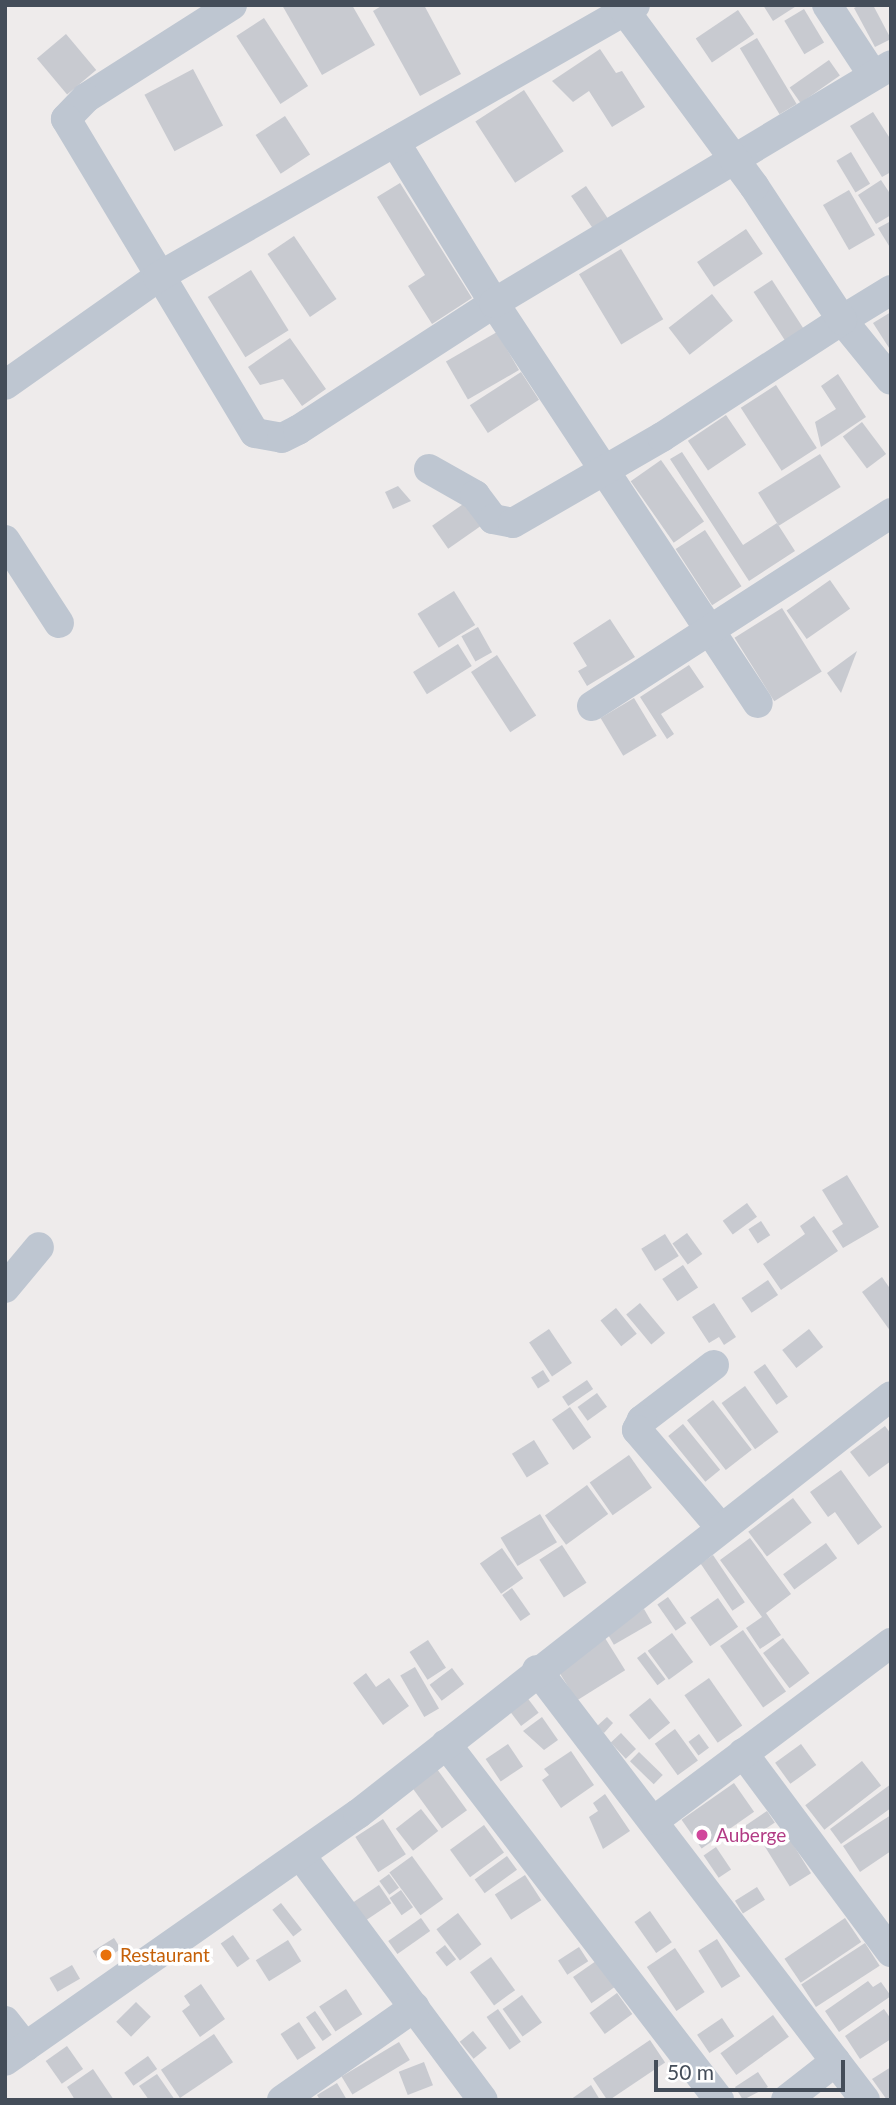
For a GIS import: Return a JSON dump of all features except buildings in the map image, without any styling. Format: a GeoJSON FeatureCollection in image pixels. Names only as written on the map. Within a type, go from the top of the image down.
{"type":"FeatureCollection","features":[{"type":"Feature","properties":{"kind":"street"},"geometry":{"type":"LineString","coordinates":[[232,5],[86,98],[66,119],[158,277],[255,433],[270,438],[298,430],[495,303],[733,157],[882,70],[827,5]]}},
{"type":"Feature","properties":{"kind":"street"},"geometry":{"type":"LineString","coordinates":[[5,385],[158,277],[396,142],[585,19],[630,8],[842,320],[891,380]]}},
{"type":"Feature","properties":{"kind":"street"},"geometry":{"type":"LineString","coordinates":[[396,142],[495,303],[758,703]]}},
{"type":"Feature","properties":{"kind":"street"},"geometry":{"type":"LineString","coordinates":[[429,469],[475,495],[493,519],[513,523],[605,471],[891,290]]}},
{"type":"Feature","properties":{"kind":"street"},"geometry":{"type":"LineString","coordinates":[[592,706],[891,513]]}},
{"type":"Feature","properties":{"kind":"street"},"geometry":{"type":"LineString","coordinates":[[5,540],[59,623]]}},
{"type":"Feature","properties":{"kind":"street"},"geometry":{"type":"LineString","coordinates":[[5,1288],[39,1247]]}},
{"type":"Feature","properties":{"kind":"street"},"geometry":{"type":"LineString","coordinates":[[714,1365],[642,1420],[637,1430],[721,1528]]}},
{"type":"Feature","properties":{"kind":"street"},"geometry":{"type":"LineString","coordinates":[[5,2021],[15,2054],[301,1856],[891,1396]]}},
{"type":"Feature","properties":{"kind":"street"},"geometry":{"type":"LineString","coordinates":[[655,1820],[891,1643]]}},
{"type":"Feature","properties":{"kind":"street"},"geometry":{"type":"LineString","coordinates":[[537,1670],[655,1820],[865,2100]]}},
{"type":"Feature","properties":{"kind":"street"},"geometry":{"type":"LineString","coordinates":[[446,1744],[719,2100]]}},
{"type":"Feature","properties":{"kind":"street"},"geometry":{"type":"LineString","coordinates":[[743,1753],[891,1952]]}},
{"type":"Feature","properties":{"kind":"street"},"geometry":{"type":"LineString","coordinates":[[301,1856],[483,2100]]}},
{"type":"Feature","properties":{"kind":"street"},"geometry":{"type":"LineString","coordinates":[[282,2100],[415,2007]]}},
{"type":"Feature","properties":{"kind":"street"},"geometry":{"type":"LineString","coordinates":[[786,2100],[836,2061]]}},
{"type":"Feature","properties":{"kind":"place","name":"Auberge"},"geometry":{"type":"Point","coordinates":[702,1835]}},
{"type":"Feature","properties":{"kind":"place","name":"Restaurant"},"geometry":{"type":"Point","coordinates":[106,1955]}}]}
